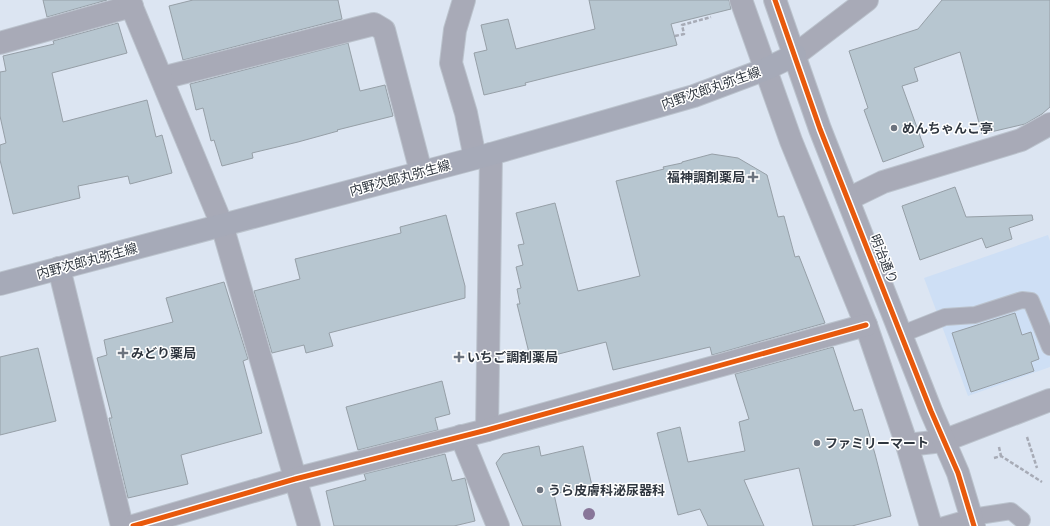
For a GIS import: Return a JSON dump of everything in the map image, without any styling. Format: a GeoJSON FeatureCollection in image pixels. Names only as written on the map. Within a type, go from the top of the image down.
{"type":"FeatureCollection","features":[{"type":"Feature","properties":{"kind":"main road","name":"内野次郎丸弥生線"},"geometry":{"type":"LineString","coordinates":[[0,284],[483,156],[694,96],[766,69],[795,55]]}},
{"type":"Feature","properties":{"kind":"street"},"geometry":{"type":"LineString","coordinates":[[464,0],[455,30],[451,63],[466,113],[483,156],[487,430]]}},
{"type":"Feature","properties":{"kind":"street"},"geometry":{"type":"LineString","coordinates":[[741,0],[791,141],[866,325],[907,445],[931,526]]}},
{"type":"Feature","properties":{"kind":"street","name":"明治通り"},"geometry":{"type":"LineString","coordinates":[[775,0],[820,129],[943,441],[958,473],[973,522]]}},
{"type":"Feature","properties":{"kind":"street"},"geometry":{"type":"LineString","coordinates":[[795,55],[867,0]]}},
{"type":"Feature","properties":{"kind":"street"},"geometry":{"type":"LineString","coordinates":[[0,43],[131,3],[222,224],[310,526]]}},
{"type":"Feature","properties":{"kind":"street"},"geometry":{"type":"LineString","coordinates":[[162,78],[374,24],[384,30],[421,172]]}},
{"type":"Feature","properties":{"kind":"street"},"geometry":{"type":"LineString","coordinates":[[848,199],[883,182],[1021,140],[1050,124]]}},
{"type":"Feature","properties":{"kind":"street"},"geometry":{"type":"LineString","coordinates":[[59,268],[122,526]]}},
{"type":"Feature","properties":{"kind":"street"},"geometry":{"type":"LineString","coordinates":[[133,526],[295,478],[487,430],[866,325]]}},
{"type":"Feature","properties":{"kind":"street"},"geometry":{"type":"LineString","coordinates":[[907,445],[943,441],[1050,400]]}},
{"type":"Feature","properties":{"kind":"street"},"geometry":{"type":"LineString","coordinates":[[461,436],[498,526]]}},
{"type":"Feature","properties":{"kind":"lane"},"geometry":{"type":"LineString","coordinates":[[902,334],[945,317],[975,315],[1022,300],[1031,301],[1050,347]]}},
{"type":"Feature","properties":{"kind":"lane"},"geometry":{"type":"LineString","coordinates":[[941,526],[973,522],[1011,511],[1022,520]]}},
{"type":"Feature","properties":{"kind":"path"},"geometry":{"type":"LineString","coordinates":[[674,36],[684,34],[682,25],[711,17]]}},
{"type":"Feature","properties":{"kind":"path"},"geometry":{"type":"LineString","coordinates":[[1025,432],[1037,468]]}},
{"type":"Feature","properties":{"kind":"path"},"geometry":{"type":"LineString","coordinates":[[997,443],[1001,456],[1042,482]]}},
{"type":"Feature","properties":{"kind":"path"},"geometry":{"type":"LineString","coordinates":[[994,458],[1001,456]]}},
{"type":"Feature","properties":{"kind":"shaded area"},"geometry":{"type":"Polygon","coordinates":[[[1048,235],[1050,241],[1050,367],[968,396],[924,278],[1048,235]]]}},
{"type":"Feature","properties":{"kind":"building"},"geometry":{"type":"Polygon","coordinates":[[[43,0],[107,0],[47,17],[43,0]]]}},
{"type":"Feature","properties":{"kind":"building"},"geometry":{"type":"Polygon","coordinates":[[[193,0],[338,0],[342,19],[183,60],[169,6],[193,0]]]}},
{"type":"Feature","properties":{"kind":"building"},"geometry":{"type":"Polygon","coordinates":[[[589,0],[729,0],[731,9],[671,24],[677,45],[525,83],[526,85],[484,95],[474,53],[487,50],[481,25],[508,19],[516,49],[595,29],[589,0]]]}},
{"type":"Feature","properties":{"kind":"building"},"geometry":{"type":"Polygon","coordinates":[[[942,0],[1050,0],[1050,107],[1042,114],[1025,124],[982,134],[960,52],[914,68],[918,81],[902,86],[924,147],[883,162],[864,110],[868,108],[849,51],[918,29],[942,0]]]}},
{"type":"Feature","properties":{"kind":"building"},"geometry":{"type":"Polygon","coordinates":[[[118,23],[127,53],[52,73],[63,122],[147,100],[156,137],[162,135],[172,173],[130,184],[128,176],[78,186],[80,198],[13,214],[0,160],[0,145],[6,143],[0,116],[0,72],[6,71],[3,56],[54,44],[53,41],[118,23]]]}},
{"type":"Feature","properties":{"kind":"building"},"geometry":{"type":"Polygon","coordinates":[[[348,43],[360,91],[385,85],[393,116],[252,153],[253,158],[222,166],[214,140],[211,141],[203,108],[196,110],[190,84],[348,43]]]}},
{"type":"Feature","properties":{"kind":"building"},"geometry":{"type":"Polygon","coordinates":[[[712,154],[738,158],[767,175],[778,217],[784,216],[795,257],[799,256],[825,323],[712,355],[710,347],[613,370],[606,342],[531,361],[517,304],[520,304],[517,289],[521,288],[516,267],[523,265],[518,245],[524,244],[516,213],[555,203],[578,291],[640,276],[616,181],[664,169],[663,167],[712,154]]]}},
{"type":"Feature","properties":{"kind":"building"},"geometry":{"type":"Polygon","coordinates":[[[955,187],[966,217],[1032,215],[1033,220],[1009,228],[1012,239],[986,248],[982,238],[920,260],[902,206],[955,187]]]}},
{"type":"Feature","properties":{"kind":"building"},"geometry":{"type":"Polygon","coordinates":[[[446,215],[465,286],[465,298],[329,333],[333,346],[306,353],[304,345],[272,353],[254,291],[300,279],[295,259],[401,233],[400,227],[446,215]]]}},
{"type":"Feature","properties":{"kind":"building"},"geometry":{"type":"Polygon","coordinates":[[[224,282],[248,359],[243,361],[262,433],[181,455],[188,484],[128,498],[109,418],[112,418],[97,358],[107,355],[104,340],[173,322],[166,298],[224,282]]]}},
{"type":"Feature","properties":{"kind":"building"},"geometry":{"type":"Polygon","coordinates":[[[1015,313],[1022,335],[1031,332],[1039,359],[1031,362],[1034,371],[971,392],[952,333],[1015,313]]]}},
{"type":"Feature","properties":{"kind":"building"},"geometry":{"type":"Polygon","coordinates":[[[833,347],[854,411],[862,409],[891,516],[852,526],[813,526],[799,468],[744,480],[764,526],[708,526],[700,509],[678,515],[657,433],[680,427],[688,462],[745,451],[739,422],[749,419],[735,374],[833,347]]]}},
{"type":"Feature","properties":{"kind":"building"},"geometry":{"type":"Polygon","coordinates":[[[38,348],[56,421],[0,435],[0,357],[38,348]]]}},
{"type":"Feature","properties":{"kind":"building"},"geometry":{"type":"Polygon","coordinates":[[[442,381],[450,414],[435,418],[438,430],[358,450],[346,407],[442,381]]]}},
{"type":"Feature","properties":{"kind":"building","name":"うら皮膚科泌尿器科"},"geometry":{"type":"Polygon","coordinates":[[[539,446],[541,456],[583,446],[592,486],[554,494],[561,526],[523,526],[496,463],[503,454],[539,446]]]}},
{"type":"Feature","properties":{"kind":"building"},"geometry":{"type":"Polygon","coordinates":[[[445,454],[452,481],[465,478],[475,521],[454,526],[334,526],[326,491],[366,480],[364,474],[445,454]]]}},
{"type":"Feature","properties":{"kind":"cycle path"},"geometry":{"type":"LineString","coordinates":[[775,0],[820,129],[931,411],[958,473],[974,526]]}},
{"type":"Feature","properties":{"kind":"cycle path"},"geometry":{"type":"LineString","coordinates":[[133,526],[295,479],[487,430],[866,325]]}},
{"type":"Feature","properties":{"kind":"place","name":"めんちゃんこ亭"},"geometry":{"type":"Point","coordinates":[894,128]}},
{"type":"Feature","properties":{"kind":"place","name":"福神調剤薬局"},"geometry":{"type":"Point","coordinates":[753,177]}},
{"type":"Feature","properties":{"kind":"place","name":"みどり薬局"},"geometry":{"type":"Point","coordinates":[123,353]}},
{"type":"Feature","properties":{"kind":"place","name":"いちご調剤薬局"},"geometry":{"type":"Point","coordinates":[459,357]}},
{"type":"Feature","properties":{"kind":"place","name":"ファミリーマート"},"geometry":{"type":"Point","coordinates":[817,443]}},
{"type":"Feature","properties":{"kind":"place","name":"うら皮膚科泌尿器科"},"geometry":{"type":"Point","coordinates":[540,490]}}]}
